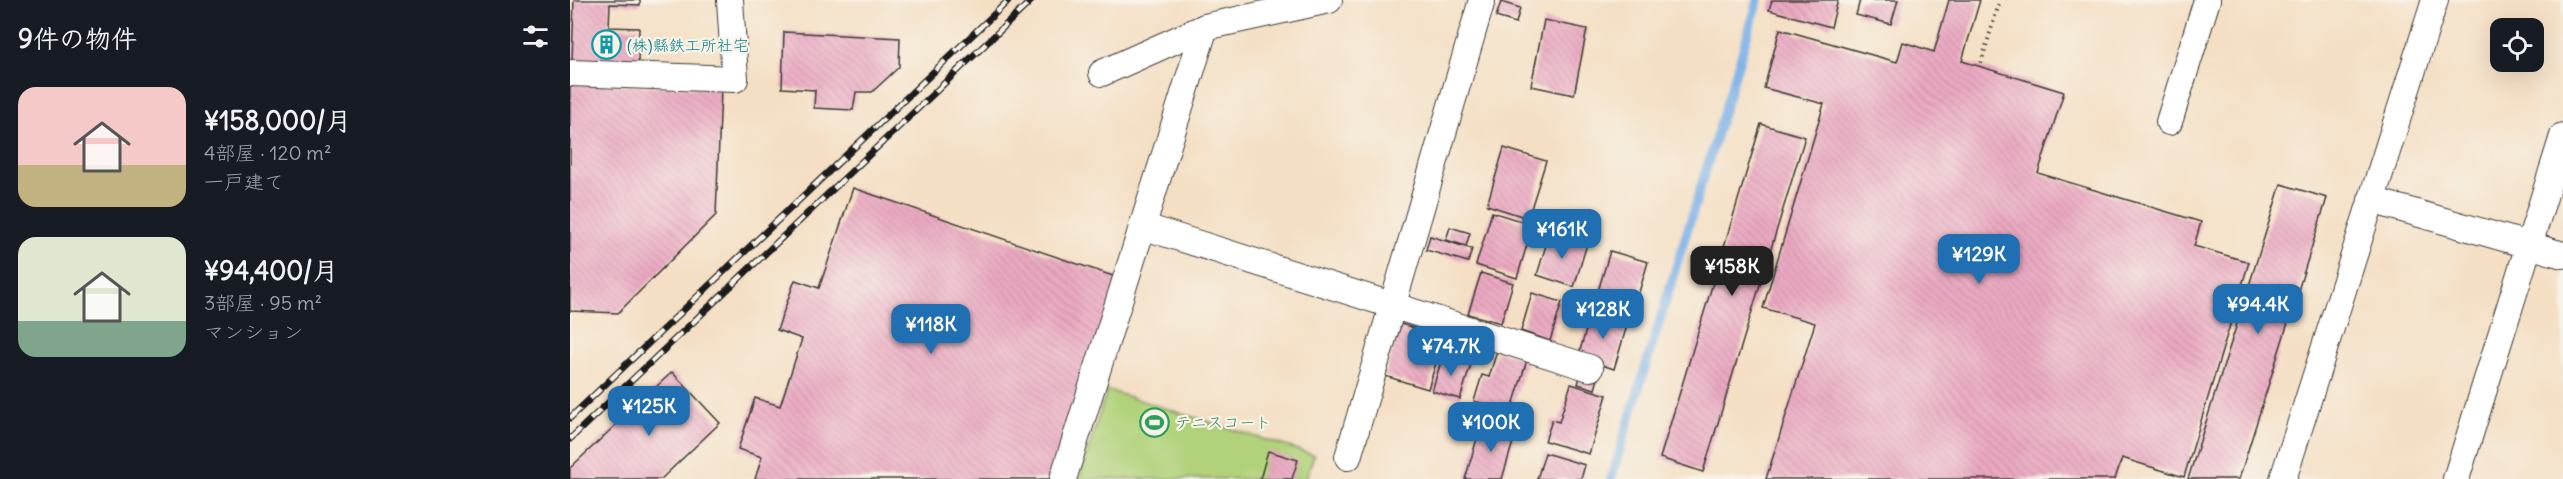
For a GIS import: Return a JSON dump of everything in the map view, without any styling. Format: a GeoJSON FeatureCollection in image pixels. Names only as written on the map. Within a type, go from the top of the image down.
{"type":"FeatureCollection","features":[{"type":"Feature","properties":{"kind":"street"},"geometry":{"type":"LineString","coordinates":[[570,73],[735,79],[730,0]]}},
{"type":"Feature","properties":{"kind":"street"},"geometry":{"type":"LineString","coordinates":[[1102,73],[1205,27],[1329,0]]}},
{"type":"Feature","properties":{"kind":"street"},"geometry":{"type":"LineString","coordinates":[[1348,457],[1482,0]]}},
{"type":"Feature","properties":{"kind":"street"},"geometry":{"type":"LineString","coordinates":[[2169,122],[2207,0]]}},
{"type":"Feature","properties":{"kind":"street"},"geometry":{"type":"LineString","coordinates":[[2283,479],[2434,0]]}},
{"type":"Feature","properties":{"kind":"street"},"geometry":{"type":"LineString","coordinates":[[1063,479],[1205,27]]}},
{"type":"Feature","properties":{"kind":"street"},"geometry":{"type":"LineString","coordinates":[[2456,479],[2563,136]]}},
{"type":"Feature","properties":{"kind":"street"},"geometry":{"type":"LineString","coordinates":[[2371,200],[2563,255]]}},
{"type":"Feature","properties":{"kind":"street"},"geometry":{"type":"LineString","coordinates":[[1142,226],[1590,368]]}},
{"type":"Feature","properties":{"kind":"path"},"geometry":{"type":"LineString","coordinates":[[1981,63],[2000,0]]}},
{"type":"Feature","properties":{"kind":"green space","name":"テニスコート"},"geometry":{"type":"Polygon","coordinates":[[[1107,390],[1314,455],[1306,479],[1079,479],[1107,390]]]}},
{"type":"Feature","properties":{"kind":"building","name":"(株)縣鉄工所社宅"},"geometry":{"type":"Polygon","coordinates":[[[574,0],[640,0],[640,5],[610,4],[609,27],[639,28],[638,64],[572,61],[574,0]]]}},
{"type":"Feature","properties":{"kind":"building"},"geometry":{"type":"Polygon","coordinates":[[[1772,0],[1838,0],[1831,27],[1769,10],[1772,0]]]}},
{"type":"Feature","properties":{"kind":"building"},"geometry":{"type":"Polygon","coordinates":[[[1860,0],[1898,0],[1891,24],[1856,15],[1860,0]]]}},
{"type":"Feature","properties":{"kind":"building"},"geometry":{"type":"Polygon","coordinates":[[[1949,0],[1980,0],[1962,61],[2064,92],[2038,173],[2201,222],[2194,246],[2249,262],[2184,477],[2122,458],[2115,479],[1766,479],[1815,323],[1763,308],[1824,104],[1764,88],[1780,29],[1897,62],[1903,42],[1934,52],[1949,0]]]}},
{"type":"Feature","properties":{"kind":"building"},"geometry":{"type":"Polygon","coordinates":[[[1501,2],[1520,8],[1516,23],[1496,17],[1501,2]]]}},
{"type":"Feature","properties":{"kind":"building"},"geometry":{"type":"Polygon","coordinates":[[[1544,20],[1587,29],[1574,95],[1531,86],[1544,20]]]}},
{"type":"Feature","properties":{"kind":"building"},"geometry":{"type":"Polygon","coordinates":[[[784,32],[900,38],[899,67],[872,92],[856,92],[853,110],[814,108],[815,90],[782,88],[784,32]]]}},
{"type":"Feature","properties":{"kind":"building"},"geometry":{"type":"Polygon","coordinates":[[[570,83],[721,89],[716,215],[618,313],[570,311],[570,83]]]}},
{"type":"Feature","properties":{"kind":"building"},"geometry":{"type":"Polygon","coordinates":[[[1761,124],[1805,137],[1703,472],[1660,458],[1761,124]]]}},
{"type":"Feature","properties":{"kind":"building"},"geometry":{"type":"Polygon","coordinates":[[[1504,148],[1546,161],[1528,218],[1487,205],[1504,148]]]}},
{"type":"Feature","properties":{"kind":"building"},"geometry":{"type":"Polygon","coordinates":[[[2281,184],[2327,198],[2239,479],[2188,479],[2281,184]]]}},
{"type":"Feature","properties":{"kind":"building"},"geometry":{"type":"Polygon","coordinates":[[[853,188],[1122,279],[1054,479],[755,479],[762,457],[738,449],[755,398],[780,406],[802,339],[777,330],[795,280],[819,288],[853,188]]]}},
{"type":"Feature","properties":{"kind":"building"},"geometry":{"type":"Polygon","coordinates":[[[1492,212],[1533,225],[1517,278],[1476,265],[1492,212]]]}},
{"type":"Feature","properties":{"kind":"building"},"geometry":{"type":"Polygon","coordinates":[[[1450,227],[1470,233],[1466,246],[1446,240],[1450,227]]]}},
{"type":"Feature","properties":{"kind":"building"},"geometry":{"type":"Polygon","coordinates":[[[1550,232],[1587,244],[1574,287],[1537,275],[1550,232]]]}},
{"type":"Feature","properties":{"kind":"building"},"geometry":{"type":"Polygon","coordinates":[[[1430,236],[1472,249],[1468,262],[1426,250],[1430,236]]]}},
{"type":"Feature","properties":{"kind":"building"},"geometry":{"type":"Polygon","coordinates":[[[1610,251],[1648,262],[1634,309],[1596,298],[1610,251]]]}},
{"type":"Feature","properties":{"kind":"building"},"geometry":{"type":"Polygon","coordinates":[[[1481,273],[1513,283],[1501,323],[1468,314],[1481,273]]]}},
{"type":"Feature","properties":{"kind":"building"},"geometry":{"type":"Polygon","coordinates":[[[1532,293],[1562,302],[1550,341],[1521,331],[1532,293]]]}},
{"type":"Feature","properties":{"kind":"building"},"geometry":{"type":"Polygon","coordinates":[[[1592,310],[1628,322],[1614,369],[1578,357],[1592,310]]]}},
{"type":"Feature","properties":{"kind":"building"},"geometry":{"type":"Polygon","coordinates":[[[1401,324],[1444,337],[1428,389],[1385,376],[1401,324]]]}},
{"type":"Feature","properties":{"kind":"building"},"geometry":{"type":"Polygon","coordinates":[[[1497,351],[1527,360],[1511,412],[1474,401],[1482,375],[1489,377],[1497,351]]]}},
{"type":"Feature","properties":{"kind":"building"},"geometry":{"type":"Polygon","coordinates":[[[1443,355],[1471,364],[1460,399],[1432,391],[1443,355]]]}},
{"type":"Feature","properties":{"kind":"building"},"geometry":{"type":"Polygon","coordinates":[[[672,372],[720,423],[661,479],[570,479],[570,468],[672,372]]]}},
{"type":"Feature","properties":{"kind":"building"},"geometry":{"type":"Polygon","coordinates":[[[1581,374],[1598,379],[1595,389],[1578,384],[1581,374]]]}},
{"type":"Feature","properties":{"kind":"building"},"geometry":{"type":"Polygon","coordinates":[[[1571,384],[1607,395],[1589,454],[1545,441],[1552,420],[1559,422],[1571,384]]]}},
{"type":"Feature","properties":{"kind":"building"},"geometry":{"type":"Polygon","coordinates":[[[1482,422],[1516,432],[1502,479],[1465,479],[1482,422]]]}},
{"type":"Feature","properties":{"kind":"building"},"geometry":{"type":"Polygon","coordinates":[[[1268,451],[1298,460],[1292,479],[1260,479],[1268,451]]]}},
{"type":"Feature","properties":{"kind":"building"},"geometry":{"type":"Polygon","coordinates":[[[1545,453],[1585,465],[1581,479],[1537,479],[1545,453]]]}},
{"type":"Feature","properties":{"kind":"waterway"},"geometry":{"type":"LineString","coordinates":[[1611,479],[1758,0]]}},
{"type":"Feature","properties":{"kind":"railway"},"geometry":{"type":"LineString","coordinates":[[570,418],[1009,0]]}},
{"type":"Feature","properties":{"kind":"railway"},"geometry":{"type":"LineString","coordinates":[[570,439],[1032,0]]}},
{"type":"Feature","properties":{"kind":"place","name":"(株)縣鉄工所社宅"},"geometry":{"type":"Point","coordinates":[606,45]}},
{"type":"Feature","properties":{"kind":"place","name":"テニスコート"},"geometry":{"type":"Point","coordinates":[1154,422]}}]}
